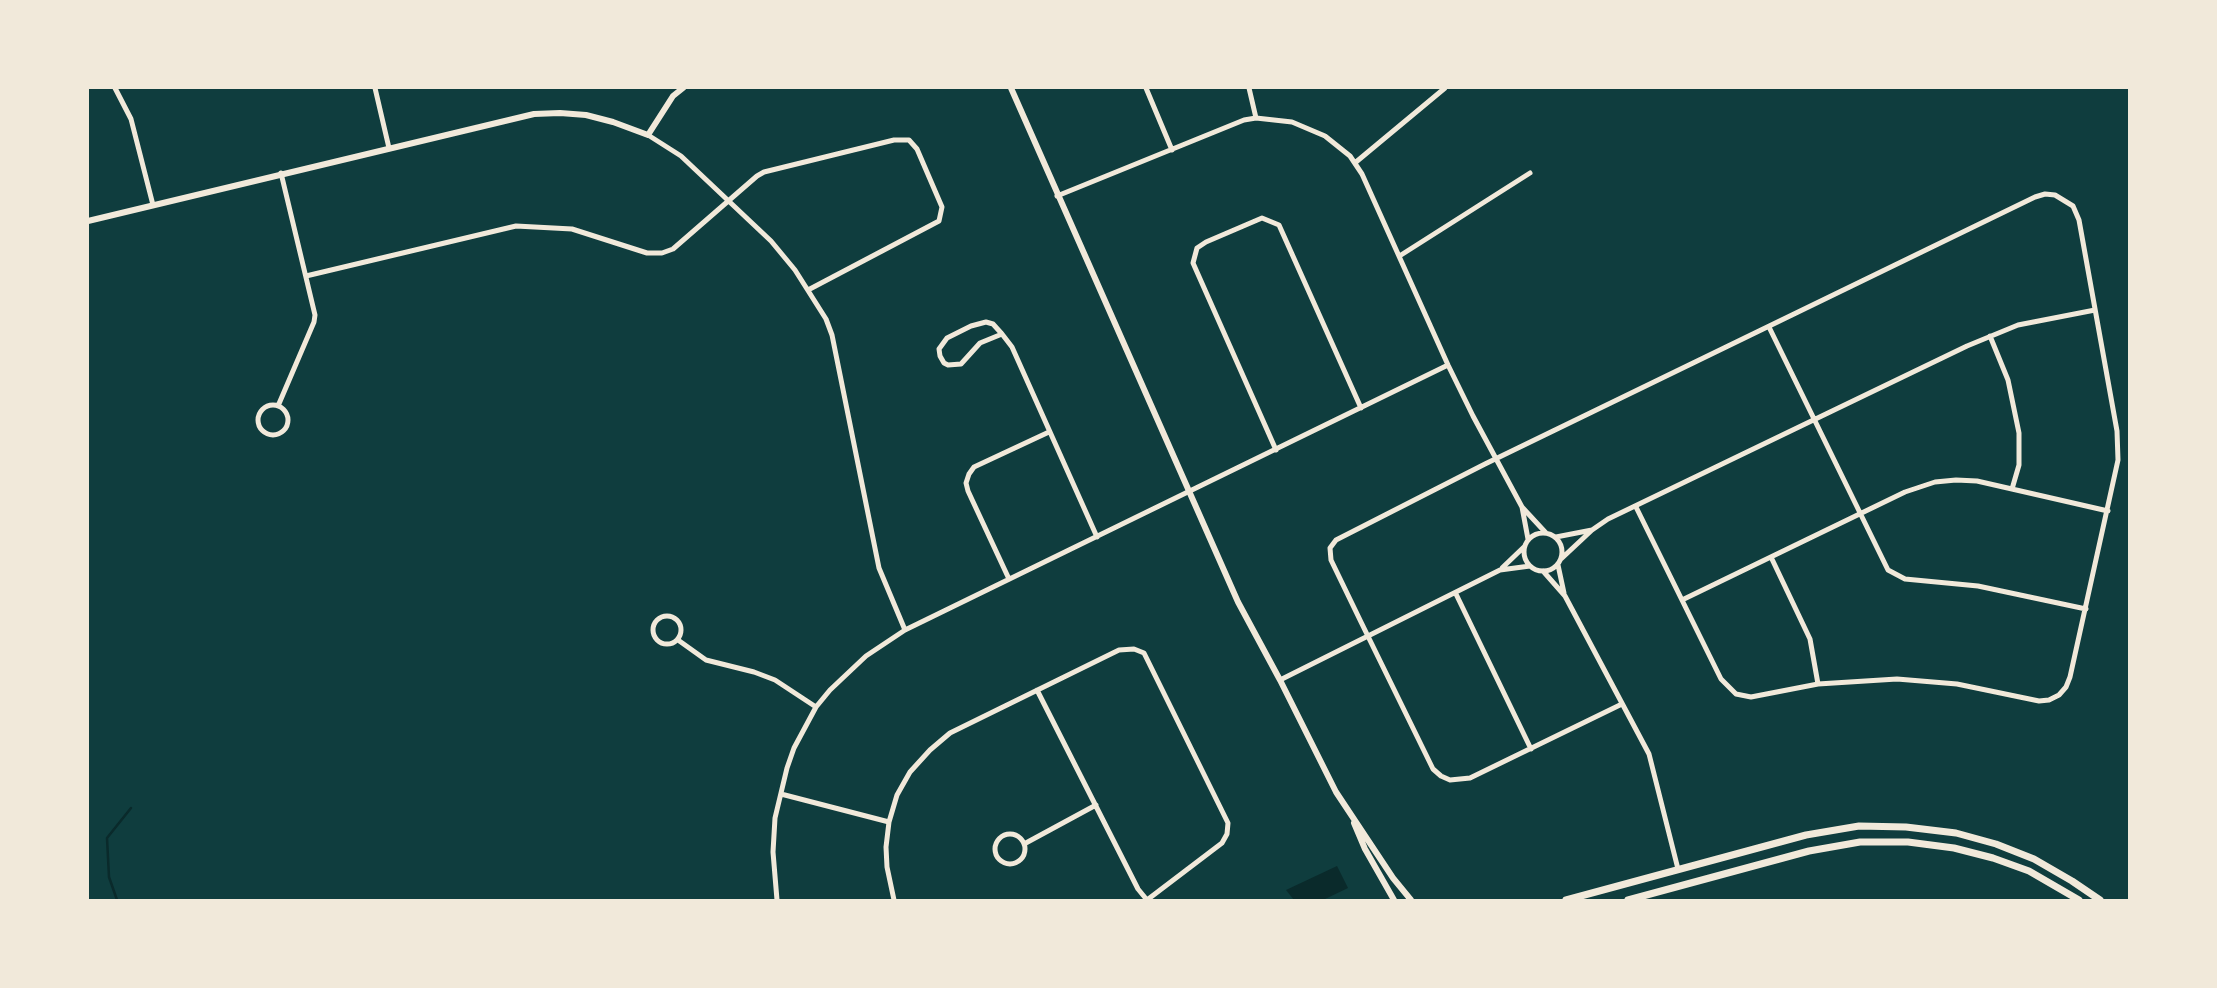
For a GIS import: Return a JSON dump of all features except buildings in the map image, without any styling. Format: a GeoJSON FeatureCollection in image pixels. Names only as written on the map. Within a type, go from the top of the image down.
{"type":"FeatureCollection","features":[{"type":"Feature","properties":{"kind":"main road"},"geometry":{"type":"LineString","coordinates":[[1566,901],[1806,835],[1859,827],[1906,827],[1956,833],[1996,844],[2034,859],[2100,901]]}},
{"type":"Feature","properties":{"kind":"main road"},"geometry":{"type":"LineString","coordinates":[[1628,901],[1809,851],[1860,842],[1908,842],[1954,848],[1993,858],[2029,871],[2079,901]]}},
{"type":"Feature","properties":{"kind":"street"},"geometry":{"type":"LineString","coordinates":[[115,88],[131,120],[153,205]]}},
{"type":"Feature","properties":{"kind":"street"},"geometry":{"type":"LineString","coordinates":[[375,88],[388,148]]}},
{"type":"Feature","properties":{"kind":"street"},"geometry":{"type":"LineString","coordinates":[[648,135],[673,96],[683,88]]}},
{"type":"Feature","properties":{"kind":"street"},"geometry":{"type":"LineString","coordinates":[[1010,88],[1238,602],[1336,792],[1411,901]]}},
{"type":"Feature","properties":{"kind":"street"},"geometry":{"type":"LineString","coordinates":[[1146,88],[1172,150]]}},
{"type":"Feature","properties":{"kind":"street"},"geometry":{"type":"LineString","coordinates":[[1249,88],[1256,118]]}},
{"type":"Feature","properties":{"kind":"street"},"geometry":{"type":"LineString","coordinates":[[1356,162],[1445,88]]}},
{"type":"Feature","properties":{"kind":"street"},"geometry":{"type":"LineString","coordinates":[[88,221],[534,114],[586,116],[648,135],[681,156],[771,241],[795,270],[832,335],[879,568],[905,630]]}},
{"type":"Feature","properties":{"kind":"street"},"geometry":{"type":"LineString","coordinates":[[1057,196],[1244,120],[1256,118],[1292,122],[1325,136],[1356,162],[1401,255],[1448,365],[1522,507],[1546,533],[1556,537],[1592,530]]}},
{"type":"Feature","properties":{"kind":"street"},"geometry":{"type":"LineString","coordinates":[[306,276],[516,226],[572,229],[647,253],[662,253],[673,248],[757,176],[773,169],[894,140],[909,141],[916,149],[942,207],[939,221],[807,290]]}},
{"type":"Feature","properties":{"kind":"street"},"geometry":{"type":"LineString","coordinates":[[278,406],[315,315],[281,173]]}},
{"type":"Feature","properties":{"kind":"street"},"geometry":{"type":"LineString","coordinates":[[1401,255],[1530,173]]}},
{"type":"Feature","properties":{"kind":"street"},"geometry":{"type":"LineString","coordinates":[[1622,704],[1470,778],[1450,780],[1441,776],[1433,769],[1368,637],[1331,560],[1330,548],[1336,540],[1496,459],[2045,194],[2065,199],[2078,215],[2118,440],[2117,470],[2069,682],[2059,695],[2033,700],[1967,686],[1917,680],[1857,680],[1818,684],[1751,697],[1731,691],[1721,679],[1636,507]]}},
{"type":"Feature","properties":{"kind":"street"},"geometry":{"type":"LineString","coordinates":[[1276,450],[1194,263],[1197,248],[1206,242],[1262,218],[1279,225],[1361,408]]}},
{"type":"Feature","properties":{"kind":"street"},"geometry":{"type":"LineString","coordinates":[[1543,571],[1560,562],[1592,530],[1608,519],[1990,336],[2030,322],[2095,310]]}},
{"type":"Feature","properties":{"kind":"street"},"geometry":{"type":"LineString","coordinates":[[1002,334],[980,343],[961,364],[948,365],[940,356],[939,349],[947,338],[971,326],[986,322],[993,324],[1002,334],[1012,347],[1097,537]]}},
{"type":"Feature","properties":{"kind":"street"},"geometry":{"type":"LineString","coordinates":[[1769,327],[1888,570],[1900,578],[1988,587],[2086,609]]}},
{"type":"Feature","properties":{"kind":"street"},"geometry":{"type":"LineString","coordinates":[[1990,336],[2008,380],[2019,433],[2019,465],[2012,489]]}},
{"type":"Feature","properties":{"kind":"street"},"geometry":{"type":"LineString","coordinates":[[777,901],[773,852],[775,818],[794,748],[816,707],[847,672],[866,656],[905,630],[1448,365]]}},
{"type":"Feature","properties":{"kind":"street"},"geometry":{"type":"LineString","coordinates":[[278,406],[286,414],[286,425],[279,433],[268,434],[259,426],[259,415],[266,407],[278,406]]}},
{"type":"Feature","properties":{"kind":"street"},"geometry":{"type":"LineString","coordinates":[[1009,579],[968,491],[968,474],[974,467],[1049,432]]}},
{"type":"Feature","properties":{"kind":"street"},"geometry":{"type":"LineString","coordinates":[[1682,600],[1915,488],[1935,482],[1966,480],[2108,511]]}},
{"type":"Feature","properties":{"kind":"street"},"geometry":{"type":"LineString","coordinates":[[1522,507],[1527,542],[1524,556],[1530,566]]}},
{"type":"Feature","properties":{"kind":"street"},"geometry":{"type":"LineString","coordinates":[[1280,680],[1500,570],[1533,535],[1546,533]]}},
{"type":"Feature","properties":{"kind":"street"},"geometry":{"type":"LineString","coordinates":[[1556,537],[1562,547],[1560,562],[1564,596]]}},
{"type":"Feature","properties":{"kind":"street"},"geometry":{"type":"LineString","coordinates":[[1771,557],[1810,639],[1818,684]]}},
{"type":"Feature","properties":{"kind":"street"},"geometry":{"type":"LineString","coordinates":[[1500,570],[1530,566],[1543,571],[1564,596],[1648,754],[1678,869]]}},
{"type":"Feature","properties":{"kind":"street"},"geometry":{"type":"LineString","coordinates":[[1456,594],[1531,749]]}},
{"type":"Feature","properties":{"kind":"street"},"geometry":{"type":"LineString","coordinates":[[668,615],[677,619],[681,627],[678,640],[669,644],[656,639],[653,630],[656,621],[668,615]]}},
{"type":"Feature","properties":{"kind":"street"},"geometry":{"type":"LineString","coordinates":[[678,640],[706,660],[775,680],[816,707]]}},
{"type":"Feature","properties":{"kind":"street"},"geometry":{"type":"LineString","coordinates":[[894,901],[886,846],[889,822],[897,795],[910,772],[950,733],[1037,690],[1119,650],[1134,649],[1144,653],[1228,823],[1227,834],[1222,843],[1147,901],[1138,889],[1037,690]]}},
{"type":"Feature","properties":{"kind":"street"},"geometry":{"type":"LineString","coordinates":[[781,794],[889,822]]}},
{"type":"Feature","properties":{"kind":"street"},"geometry":{"type":"LineString","coordinates":[[1024,844],[1096,805]]}},
{"type":"Feature","properties":{"kind":"street"},"geometry":{"type":"LineString","coordinates":[[1349,812],[1365,849],[1394,901]]}},
{"type":"Feature","properties":{"kind":"street"},"geometry":{"type":"LineString","coordinates":[[1013,833],[1018,835],[1024,844],[1024,854],[1017,862],[1004,863],[996,856],[995,844],[1001,836],[1013,833]]}},
{"type":"Feature","properties":{"kind":"water"},"geometry":{"type":"Polygon","coordinates":[[[1337,866],[1348,888],[1323,900],[1294,900],[1286,890],[1337,866]]]}},
{"type":"Feature","properties":{"kind":"waterway"},"geometry":{"type":"LineString","coordinates":[[117,900],[109,877],[107,838],[131,808]]}}]}
